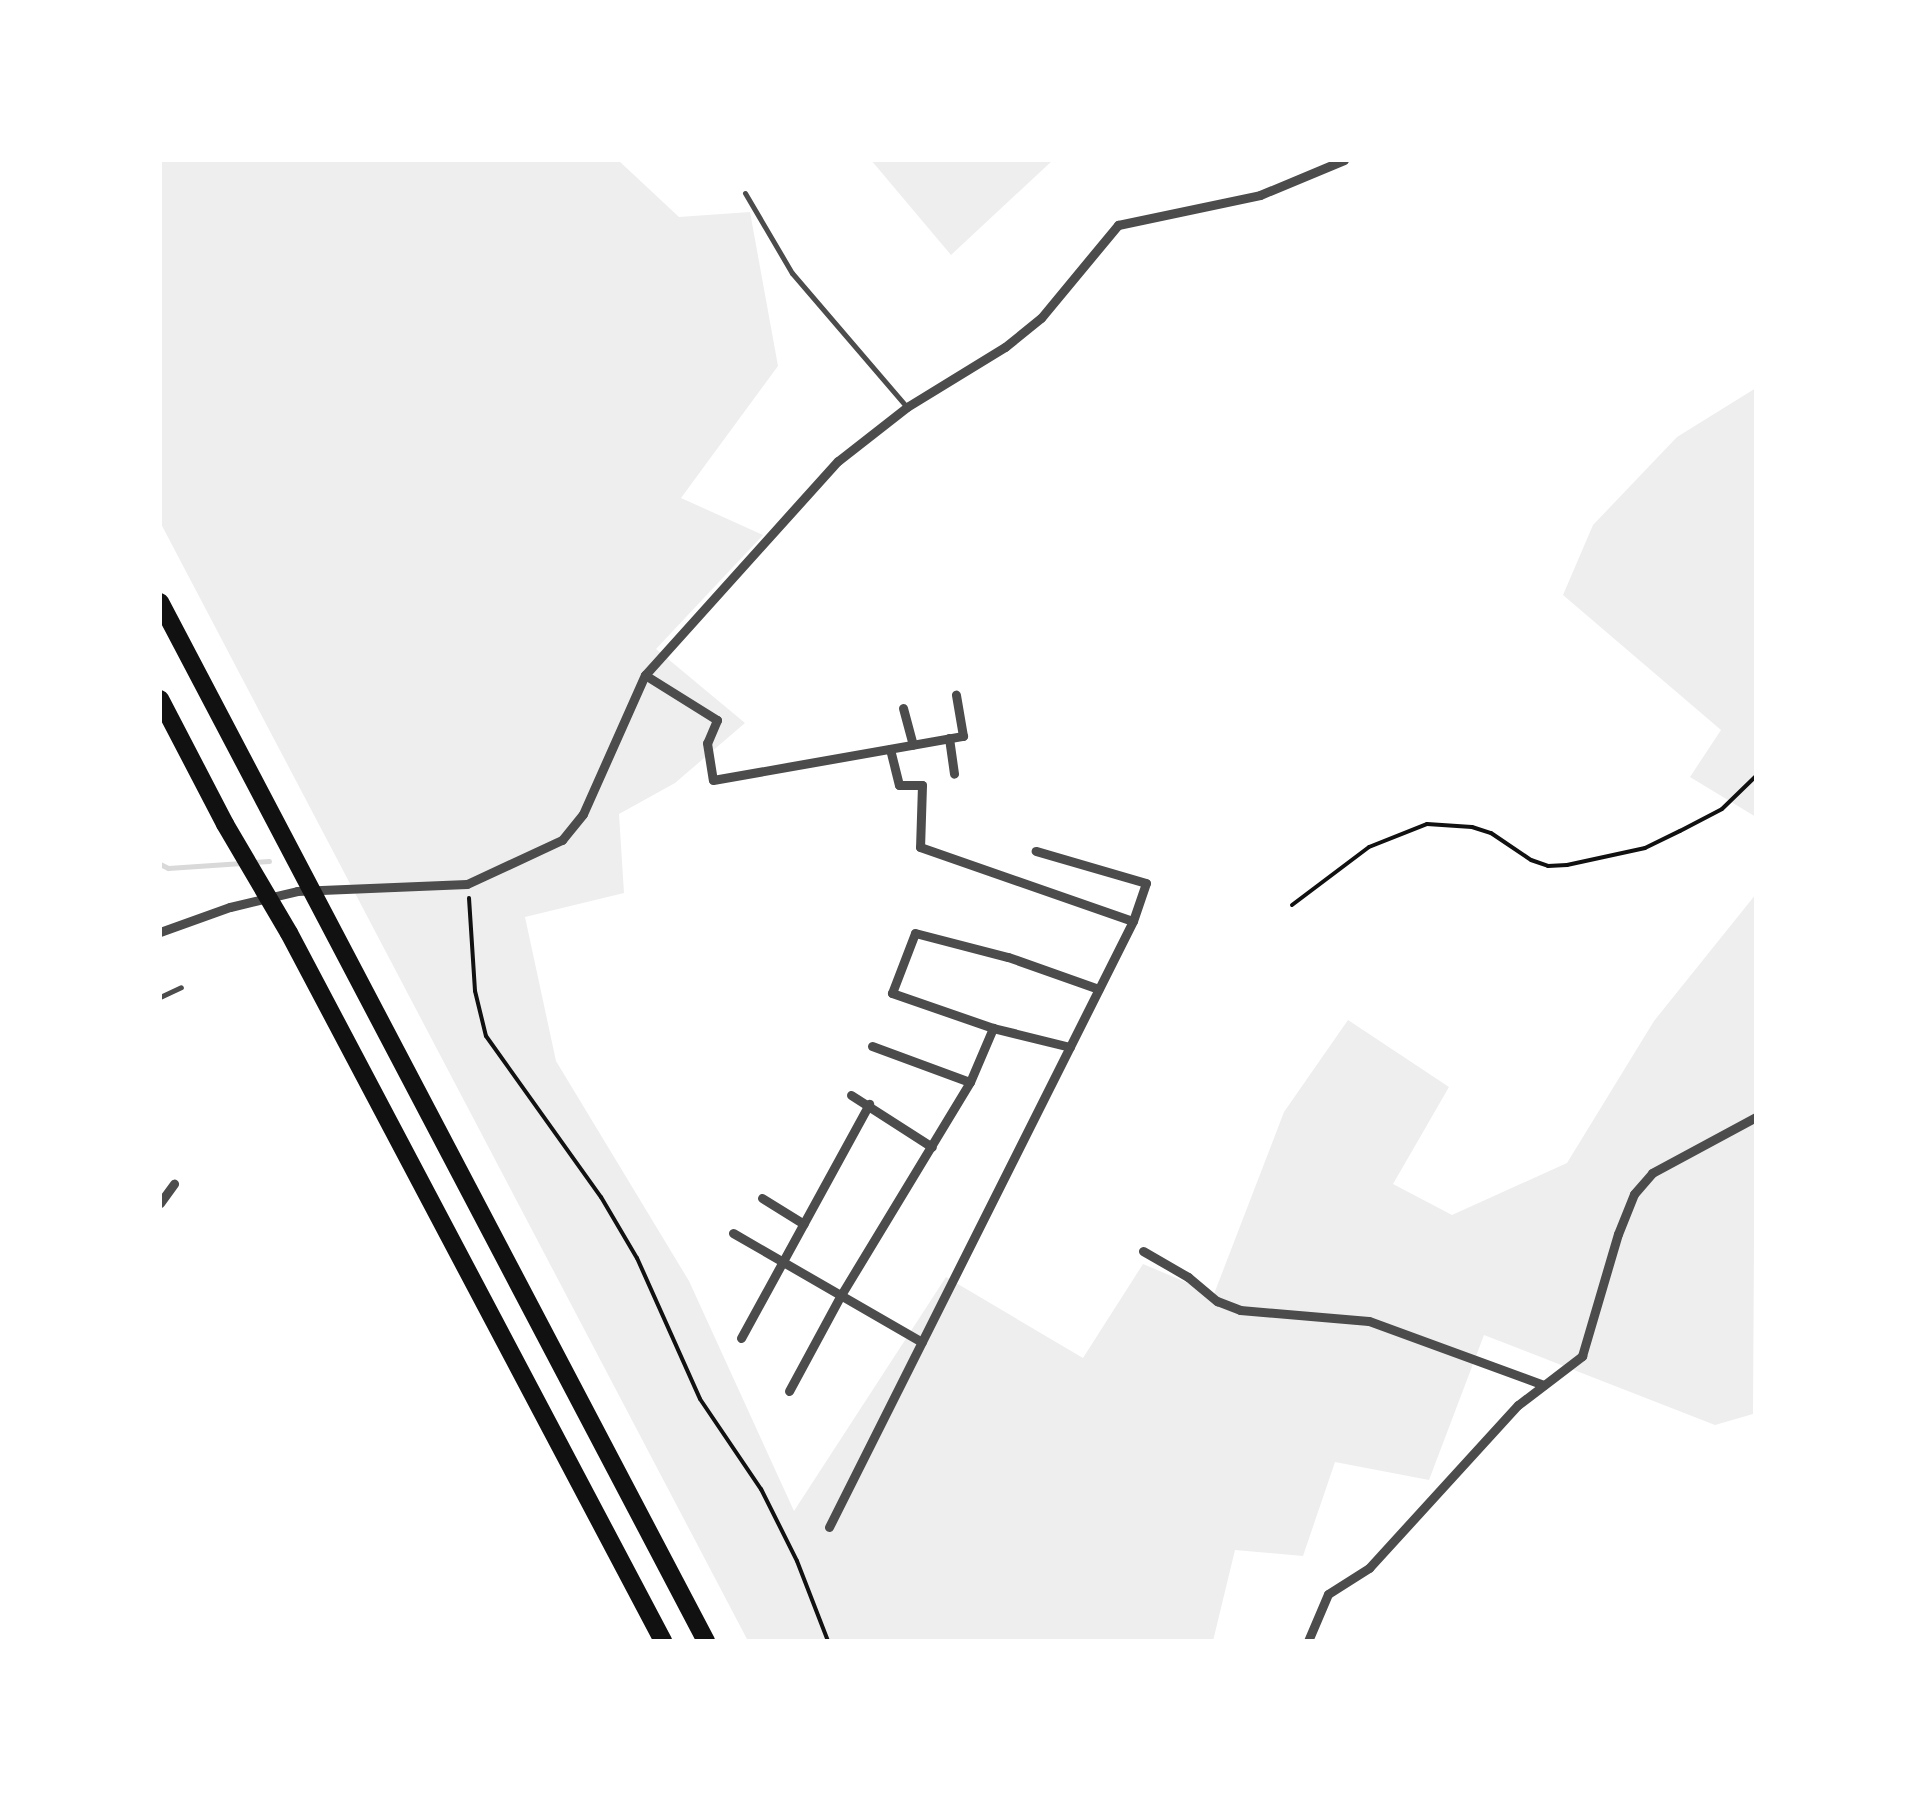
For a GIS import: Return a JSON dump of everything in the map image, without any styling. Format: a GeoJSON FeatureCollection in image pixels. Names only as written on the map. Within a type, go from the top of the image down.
{"type":"FeatureCollection","features":[{"type":"Feature","properties":{"kind":"highway"},"geometry":{"type":"LineString","coordinates":[[160,602],[706,1641]]}},
{"type":"Feature","properties":{"kind":"highway"},"geometry":{"type":"LineString","coordinates":[[160,699],[225,824],[289,933],[664,1641]]}},
{"type":"Feature","properties":{"kind":"street"},"geometry":{"type":"LineString","coordinates":[[160,932],[230,907],[298,891],[467,884],[540,854],[574,829],[645,675],[838,461],[907,407],[1006,347],[1041,318],[1118,224],[1260,195],[1344,160]]}},
{"type":"Feature","properties":{"kind":"street"},"geometry":{"type":"LineString","coordinates":[[645,675],[717,720],[706,743],[713,780],[963,736],[956,695]]}},
{"type":"Feature","properties":{"kind":"street"},"geometry":{"type":"LineString","coordinates":[[904,708],[913,744]]}},
{"type":"Feature","properties":{"kind":"street"},"geometry":{"type":"LineString","coordinates":[[949,738],[954,774]]}},
{"type":"Feature","properties":{"kind":"street"},"geometry":{"type":"LineString","coordinates":[[890,748],[898,785],[922,785],[920,848],[1133,921]]}},
{"type":"Feature","properties":{"kind":"street"},"geometry":{"type":"LineString","coordinates":[[829,1527],[1133,921],[1146,884],[1036,851]]}},
{"type":"Feature","properties":{"kind":"street"},"geometry":{"type":"LineString","coordinates":[[1070,1047],[993,1028],[892,993],[915,933],[1008,957],[1099,989]]}},
{"type":"Feature","properties":{"kind":"street"},"geometry":{"type":"LineString","coordinates":[[790,1391],[840,1296],[970,1082],[993,1028]]}},
{"type":"Feature","properties":{"kind":"street"},"geometry":{"type":"LineString","coordinates":[[872,1046],[970,1082]]}},
{"type":"Feature","properties":{"kind":"street"},"geometry":{"type":"LineString","coordinates":[[852,1096],[932,1146]]}},
{"type":"Feature","properties":{"kind":"street"},"geometry":{"type":"LineString","coordinates":[[742,1338],[869,1104]]}},
{"type":"Feature","properties":{"kind":"street"},"geometry":{"type":"LineString","coordinates":[[1308,1641],[1328,1594],[1369,1568],[1518,1405],[1582,1356],[1593,1308],[1634,1194],[1652,1173],[1756,1117]]}},
{"type":"Feature","properties":{"kind":"street"},"geometry":{"type":"LineString","coordinates":[[160,1203],[174,1184]]}},
{"type":"Feature","properties":{"kind":"street"},"geometry":{"type":"LineString","coordinates":[[762,1198],[804,1224]]}},
{"type":"Feature","properties":{"kind":"street"},"geometry":{"type":"LineString","coordinates":[[733,1233],[922,1342]]}},
{"type":"Feature","properties":{"kind":"street"},"geometry":{"type":"LineString","coordinates":[[1143,1250],[1188,1277],[1217,1301],[1240,1310],[1368,1321],[1544,1385]]}},
{"type":"Feature","properties":{"kind":"lane"},"geometry":{"type":"LineString","coordinates":[[745,193],[792,273],[907,407]]}},
{"type":"Feature","properties":{"kind":"lane"},"geometry":{"type":"LineString","coordinates":[[160,998],[181,987]]}},
{"type":"Feature","properties":{"kind":"path"},"geometry":{"type":"LineString","coordinates":[[1292,905],[1369,847],[1426,824],[1472,827],[1490,833],[1531,860],[1548,866],[1567,865],[1663,840],[1722,809],[1756,776]]}},
{"type":"Feature","properties":{"kind":"path"},"geometry":{"type":"LineString","coordinates":[[467,884],[475,990],[486,1036],[590,1182],[637,1258],[700,1399],[762,1489],[797,1561],[828,1641]]}},
{"type":"Feature","properties":{"kind":"shaded area"},"geometry":{"type":"Polygon","coordinates":[[[160,160],[618,160],[679,217],[750,212],[778,366],[681,498],[763,535],[656,649],[745,723],[675,783],[619,814],[624,893],[525,917],[556,1061],[689,1281],[794,1511],[946,1277],[1083,1358],[1143,1264],[1214,1294],[1284,1112],[1348,1020],[1449,1087],[1393,1184],[1452,1215],[1567,1163],[1654,1021],[1756,894],[1753,1414],[1715,1425],[1484,1335],[1429,1480],[1335,1462],[1303,1556],[1235,1550],[1213,1641],[748,1641],[160,522],[160,160]]]}},
{"type":"Feature","properties":{"kind":"shaded area"},"geometry":{"type":"Polygon","coordinates":[[[871,160],[1053,160],[951,255],[871,160]]]}},
{"type":"Feature","properties":{"kind":"shaded area"},"geometry":{"type":"Polygon","coordinates":[[[1756,388],[1756,817],[1690,777],[1721,730],[1563,595],[1593,525],[1677,437],[1756,388]]]}},
{"type":"Feature","properties":{"kind":"waterway"},"geometry":{"type":"LineString","coordinates":[[252,862],[269,861]]}},
{"type":"Feature","properties":{"kind":"waterway"},"geometry":{"type":"LineString","coordinates":[[160,864],[168,868],[242,863]]}}]}
